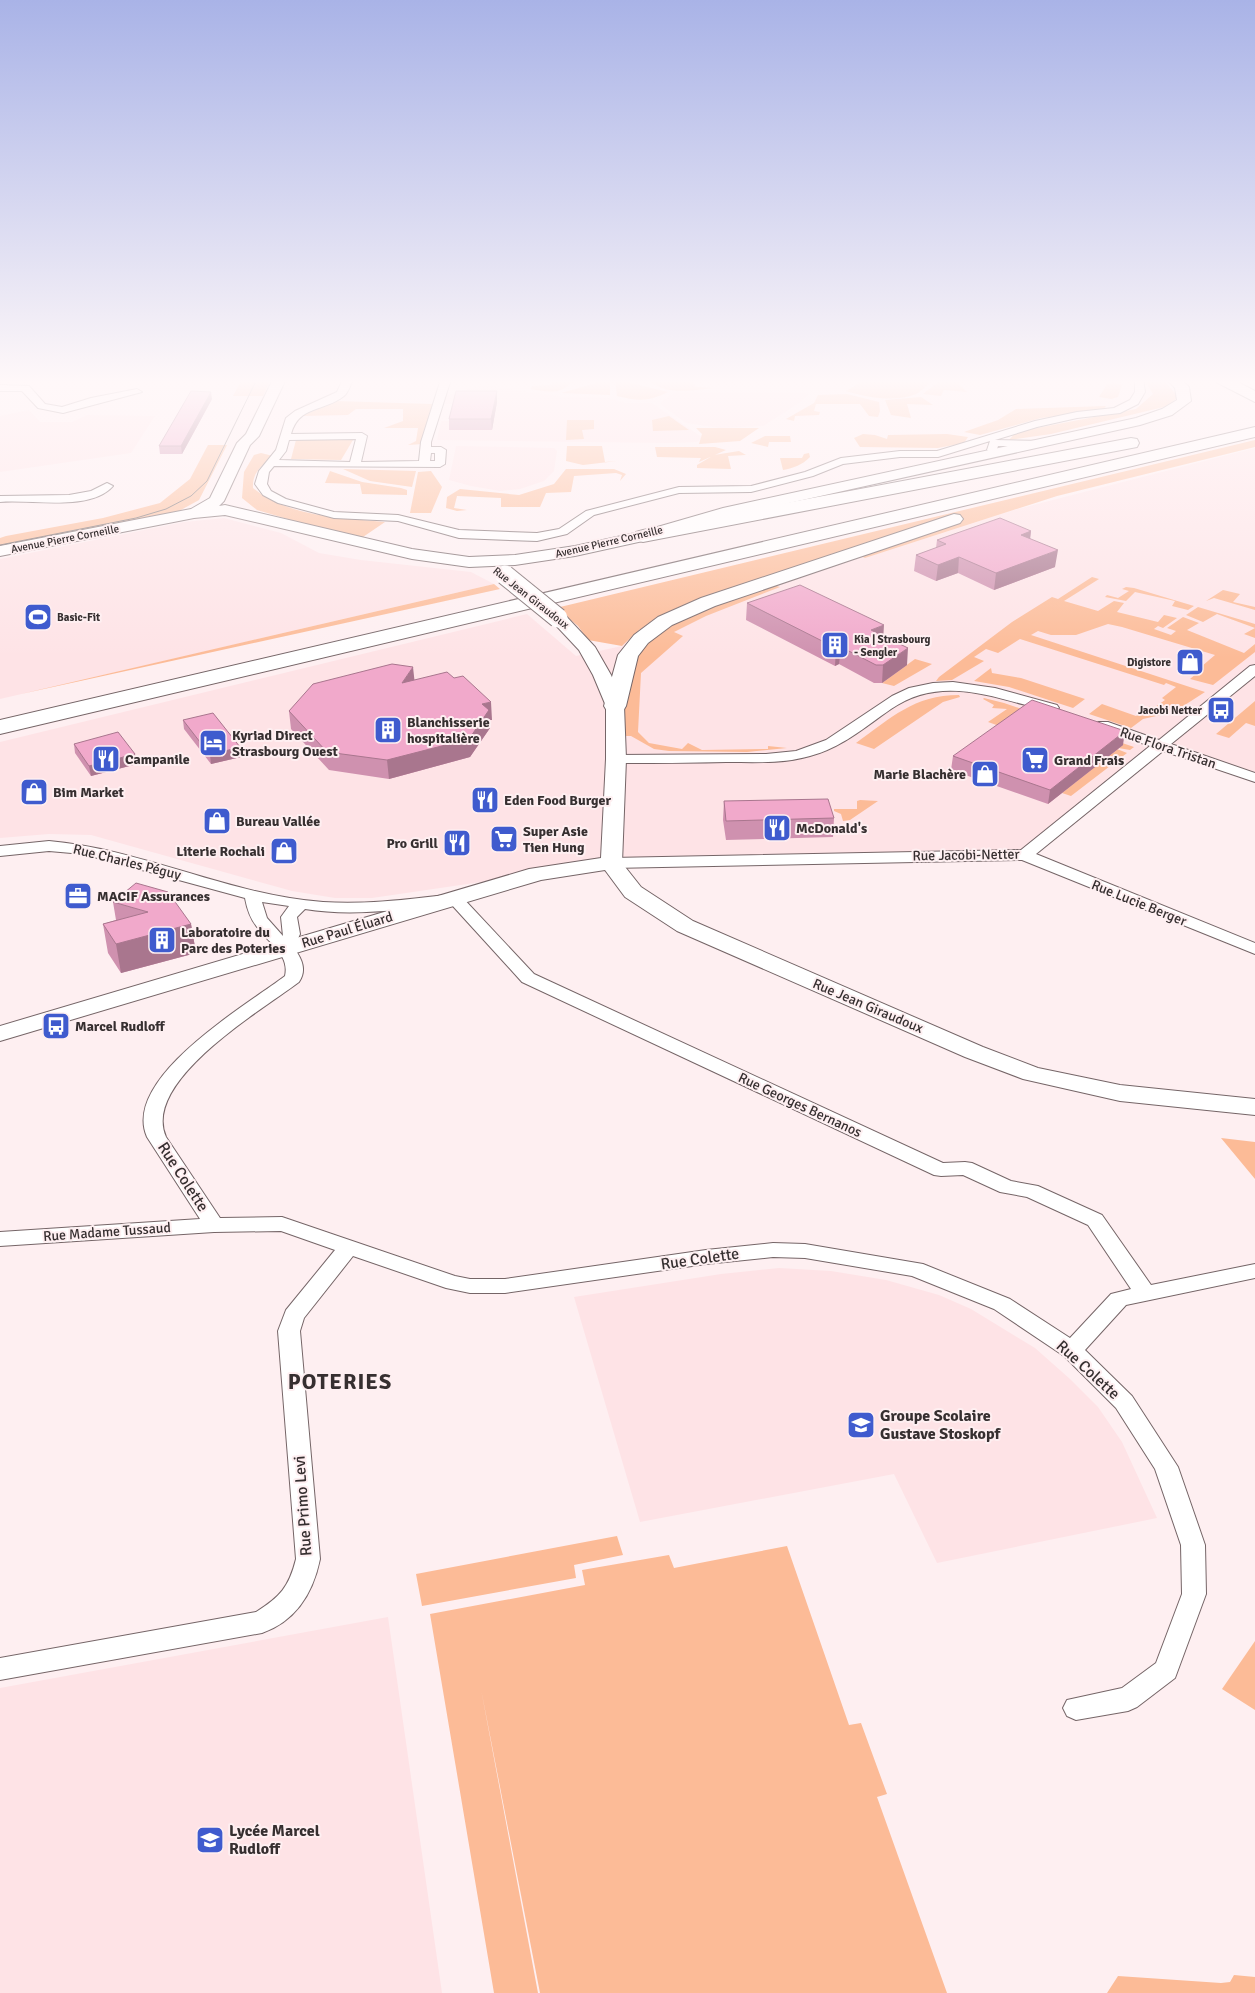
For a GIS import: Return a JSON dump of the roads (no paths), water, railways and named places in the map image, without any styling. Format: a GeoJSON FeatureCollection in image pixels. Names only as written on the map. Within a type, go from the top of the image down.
{"type":"FeatureCollection","features":[{"type":"Feature","properties":{"kind":"highway"},"geometry":{"type":"LineString","coordinates":[[643,536],[981,472]]}},
{"type":"Feature","properties":{"kind":"highway"},"geometry":{"type":"LineString","coordinates":[[0,712],[1031,472]]}},
{"type":"Feature","properties":{"kind":"highway"},"geometry":{"type":"LineString","coordinates":[[0,727],[1088,472]]}},
{"type":"Feature","properties":{"kind":"highway"},"geometry":{"type":"LineString","coordinates":[[615,706],[624,665],[634,646],[652,630],[689,610],[1039,491],[1110,472]]}},
{"type":"Feature","properties":{"kind":"street"},"geometry":{"type":"LineString","coordinates":[[194,513],[216,501],[230,472]]}},
{"type":"Feature","properties":{"kind":"street"},"geometry":{"type":"LineString","coordinates":[[241,472],[236,484],[238,496],[252,509],[278,520]]}},
{"type":"Feature","properties":{"kind":"street"},"geometry":{"type":"LineString","coordinates":[[264,472],[261,484],[267,493],[282,501],[308,509],[334,514],[398,518],[459,534],[496,537],[537,536],[563,532],[590,513],[679,490],[751,489],[777,484],[810,472]]}},
{"type":"Feature","properties":{"kind":"street","name":"Avenue Pierre Corneille"},"geometry":{"type":"LineString","coordinates":[[0,551],[194,513],[225,510],[278,520],[399,551],[469,562],[537,558],[643,536],[723,513],[883,472]]}},
{"type":"Feature","properties":{"kind":"street"},"geometry":{"type":"LineString","coordinates":[[0,499],[81,497],[95,494],[107,486]]}},
{"type":"Feature","properties":{"kind":"street","name":"Rue Jean Giraudoux"},"geometry":{"type":"LineString","coordinates":[[469,562],[494,567],[558,618],[586,646],[602,675],[615,706],[616,759],[611,863],[633,892],[684,926],[1008,1065],[1053,1079],[1120,1092],[1255,1107]]}},
{"type":"Feature","properties":{"kind":"street","name":"Rue Jacobi-Netter"},"geometry":{"type":"LineString","coordinates":[[611,863],[1025,855],[1255,669]]}},
{"type":"Feature","properties":{"kind":"street"},"geometry":{"type":"LineString","coordinates":[[616,759],[778,758],[806,753],[834,743],[906,693],[950,687],[974,688],[1019,697],[1065,712]]}},
{"type":"Feature","properties":{"kind":"street","name":"Rue Flora Tristan"},"geometry":{"type":"LineString","coordinates":[[1092,722],[1255,778]]}},
{"type":"Feature","properties":{"kind":"street","name":"Rue Charles Péguy"},"geometry":{"type":"LineString","coordinates":[[0,851],[49,846],[84,849],[252,895],[300,904],[345,908],[455,898]]}},
{"type":"Feature","properties":{"kind":"street","name":"Rue Lucie Berger"},"geometry":{"type":"LineString","coordinates":[[1025,855],[1042,864],[1255,949]]}},
{"type":"Feature","properties":{"kind":"street","name":"Rue Paul Éluard"},"geometry":{"type":"LineString","coordinates":[[0,1034],[543,873],[573,867],[611,863]]}},
{"type":"Feature","properties":{"kind":"street"},"geometry":{"type":"LineString","coordinates":[[252,895],[259,918],[285,949],[292,940],[293,929],[289,917],[300,904]]}},
{"type":"Feature","properties":{"kind":"street","name":"Rue Georges Bernanos"},"geometry":{"type":"LineString","coordinates":[[455,898],[528,978],[940,1170],[965,1168],[1007,1187],[1031,1191],[1095,1220],[1145,1293]]}},
{"type":"Feature","properties":{"kind":"street","name":"Rue Colette"},"geometry":{"type":"LineString","coordinates":[[285,949],[294,962],[296,971],[293,978],[232,1021],[176,1072],[157,1096],[153,1110],[154,1130],[158,1140],[214,1225],[282,1224],[453,1283],[487,1287],[582,1276],[706,1257],[773,1250],[805,1250],[916,1269],[1002,1304],[1072,1350],[1124,1402],[1166,1467],[1193,1546],[1194,1594],[1166,1670],[1128,1699],[1076,1708]]}},
{"type":"Feature","properties":{"kind":"street","name":"Rue Madame Tussaud"},"geometry":{"type":"LineString","coordinates":[[0,1239],[214,1225]]}},
{"type":"Feature","properties":{"kind":"street","name":"Rue Primo Levi"},"geometry":{"type":"LineString","coordinates":[[0,1670],[262,1622],[284,1608],[294,1598],[303,1584],[308,1559],[289,1331],[294,1315],[350,1246]]}},
{"type":"Feature","properties":{"kind":"street"},"geometry":{"type":"LineString","coordinates":[[1072,1350],[1119,1299],[1255,1271]]}},
{"type":"Feature","properties":{"kind":"tram line"},"geometry":{"type":"LineString","coordinates":[[0,545],[136,518],[166,509],[191,496],[207,481],[211,472]]}},
{"type":"Feature","properties":{"kind":"place","name":"Basic-Fit"},"geometry":{"type":"Point","coordinates":[38,617]}},
{"type":"Feature","properties":{"kind":"place","name":"Kia | Strasbourg - Sengler"},"geometry":{"type":"Point","coordinates":[835,645]}},
{"type":"Feature","properties":{"kind":"place","name":"Digistore"},"geometry":{"type":"Point","coordinates":[1190,662]}},
{"type":"Feature","properties":{"kind":"place","name":"Jacobi Netter"},"geometry":{"type":"Point","coordinates":[1221,710]}},
{"type":"Feature","properties":{"kind":"place","name":"Blanchisserie hospitalière"},"geometry":{"type":"Point","coordinates":[388,730]}},
{"type":"Feature","properties":{"kind":"place","name":"Kyriad Direct Strasbourg Ouest"},"geometry":{"type":"Point","coordinates":[213,743]}},
{"type":"Feature","properties":{"kind":"place","name":"Campanile"},"geometry":{"type":"Point","coordinates":[106,759]}},
{"type":"Feature","properties":{"kind":"place","name":"Grand Frais"},"geometry":{"type":"Point","coordinates":[1035,760]}},
{"type":"Feature","properties":{"kind":"place","name":"Marie Blachère"},"geometry":{"type":"Point","coordinates":[985,774]}},
{"type":"Feature","properties":{"kind":"place","name":"Bim Market"},"geometry":{"type":"Point","coordinates":[34,792]}},
{"type":"Feature","properties":{"kind":"place","name":"Eden Food Burger"},"geometry":{"type":"Point","coordinates":[485,800]}},
{"type":"Feature","properties":{"kind":"place","name":"Bureau Vallée"},"geometry":{"type":"Point","coordinates":[217,821]}},
{"type":"Feature","properties":{"kind":"place","name":"McDonald's"},"geometry":{"type":"Point","coordinates":[777,828]}},
{"type":"Feature","properties":{"kind":"place","name":"Super Asie Tien Hung"},"geometry":{"type":"Point","coordinates":[504,839]}},
{"type":"Feature","properties":{"kind":"place","name":"Pro Grill"},"geometry":{"type":"Point","coordinates":[457,843]}},
{"type":"Feature","properties":{"kind":"place","name":"Literie Rochali"},"geometry":{"type":"Point","coordinates":[284,851]}},
{"type":"Feature","properties":{"kind":"place","name":"MACIF Assurances"},"geometry":{"type":"Point","coordinates":[78,896]}},
{"type":"Feature","properties":{"kind":"place","name":"Laboratoire du Parc des Poteries"},"geometry":{"type":"Point","coordinates":[162,940]}},
{"type":"Feature","properties":{"kind":"place","name":"Marcel Rudloff"},"geometry":{"type":"Point","coordinates":[56,1026]}},
{"type":"Feature","properties":{"kind":"place","name":"Groupe Scolaire Gustave Stoskopf"},"geometry":{"type":"Point","coordinates":[861,1425]}},
{"type":"Feature","properties":{"kind":"place","name":"Lycée Marcel Rudloff"},"geometry":{"type":"Point","coordinates":[210,1840]}},
{"type":"Feature","properties":{"kind":"district","name":"POTERIES"},"geometry":{"type":"Point","coordinates":[340,1381]}}]}
